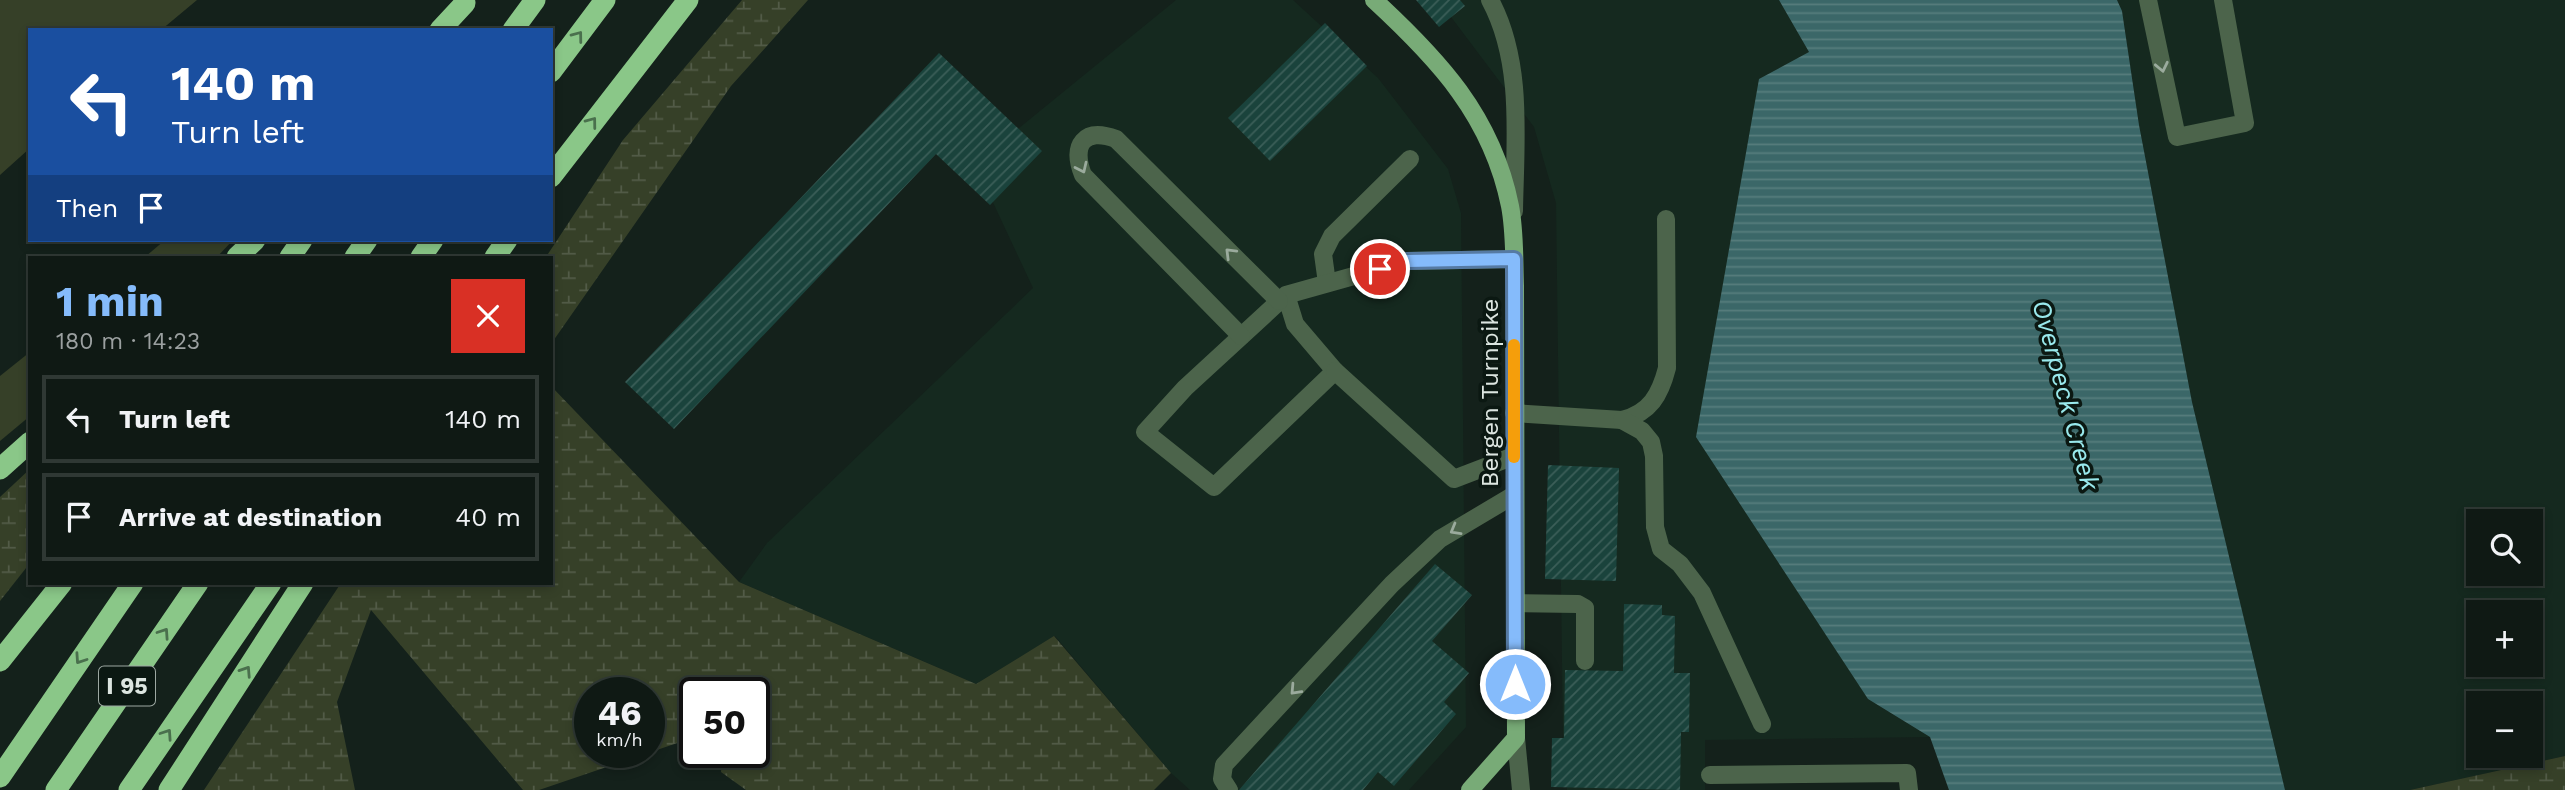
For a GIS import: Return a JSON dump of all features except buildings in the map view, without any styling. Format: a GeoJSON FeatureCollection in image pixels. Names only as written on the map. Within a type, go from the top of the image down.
{"type":"FeatureCollection","features":[{"type":"Feature","properties":{"kind":"highway"},"geometry":{"type":"LineString","coordinates":[[514,28],[535,0]]}},
{"type":"Feature","properties":{"kind":"highway"},"geometry":{"type":"LineString","coordinates":[[553,69],[605,0]]}},
{"type":"Feature","properties":{"kind":"highway"},"geometry":{"type":"LineString","coordinates":[[553,174],[688,0]]}},
{"type":"Feature","properties":{"kind":"highway"},"geometry":{"type":"LineString","coordinates":[[442,28],[466,2]]}},
{"type":"Feature","properties":{"kind":"highway"},"geometry":{"type":"LineString","coordinates":[[448,28],[466,2]]}},
{"type":"Feature","properties":{"kind":"highway"},"geometry":{"type":"LineString","coordinates":[[238,256],[253,242]]}},
{"type":"Feature","properties":{"kind":"highway"},"geometry":{"type":"LineString","coordinates":[[0,468],[28,444]]}},
{"type":"Feature","properties":{"kind":"highway"},"geometry":{"type":"LineString","coordinates":[[0,661],[60,585]]}},
{"type":"Feature","properties":{"kind":"highway"},"geometry":{"type":"LineString","coordinates":[[0,777],[132,585]]}},
{"type":"Feature","properties":{"kind":"highway","name":"I 95"},"geometry":{"type":"LineString","coordinates":[[56,790],[197,585]]}},
{"type":"Feature","properties":{"kind":"highway"},"geometry":{"type":"LineString","coordinates":[[129,790],[270,585]]}},
{"type":"Feature","properties":{"kind":"highway"},"geometry":{"type":"LineString","coordinates":[[169,790],[302,585]]}},
{"type":"Feature","properties":{"kind":"main road","name":"Bergen Turnpike"},"geometry":{"type":"LineString","coordinates":[[1374,0],[1429,51],[1462,92],[1481,125],[1509,202],[1514,250],[1516,738]]}},
{"type":"Feature","properties":{"kind":"main road"},"geometry":{"type":"LineString","coordinates":[[1469,790],[1516,738]]}},
{"type":"Feature","properties":{"kind":"street"},"geometry":{"type":"LineString","coordinates":[[1335,371],[1214,487],[1144,432],[1185,388],[1282,298],[1407,261],[1514,250],[1515,121],[1512,73],[1506,40],[1490,0]]}},
{"type":"Feature","properties":{"kind":"street"},"geometry":{"type":"LineString","coordinates":[[2148,0],[2177,137],[2245,123],[2224,0]]}},
{"type":"Feature","properties":{"kind":"street"},"geometry":{"type":"LineString","coordinates":[[1241,336],[1083,175],[1076,159],[1079,146],[1088,136],[1102,134],[1116,139],[1282,298],[1295,324],[1335,371],[1454,479],[1514,456]]}},
{"type":"Feature","properties":{"kind":"street"},"geometry":{"type":"LineString","coordinates":[[1327,283],[1323,254],[1332,236],[1410,159]]}},
{"type":"Feature","properties":{"kind":"street"},"geometry":{"type":"LineString","coordinates":[[1514,413],[1622,420],[1638,416],[1651,405],[1662,387],[1667,368],[1666,219]]}},
{"type":"Feature","properties":{"kind":"street"},"geometry":{"type":"LineString","coordinates":[[1622,420],[1642,431],[1651,442],[1654,456],[1655,527],[1661,549],[1680,564],[1702,593],[1762,724]]}},
{"type":"Feature","properties":{"kind":"street"},"geometry":{"type":"LineString","coordinates":[[1229,790],[1222,779],[1224,765],[1392,584],[1440,539],[1514,495]]}},
{"type":"Feature","properties":{"kind":"street"},"geometry":{"type":"LineString","coordinates":[[1515,603],[1578,604],[1585,608],[1585,661]]}},
{"type":"Feature","properties":{"kind":"street","name":"Bergen Turnpike"},"geometry":{"type":"LineString","coordinates":[[1516,738],[1521,790]]}},
{"type":"Feature","properties":{"kind":"street"},"geometry":{"type":"LineString","coordinates":[[1710,775],[1856,782],[1906,774],[1909,790]]}},
{"type":"Feature","properties":{"kind":"shaded area"},"geometry":{"type":"Polygon","coordinates":[[[1176,0],[1293,0],[1378,78],[1448,169],[1461,213],[1466,727],[1409,790],[1190,790],[1171,773],[1055,636],[976,684],[739,582],[767,543],[1033,288],[975,164],[1176,0]]]}},
{"type":"Feature","properties":{"kind":"shaded area"},"geometry":{"type":"Polygon","coordinates":[[[1434,0],[1779,0],[1809,52],[1868,699],[1930,737],[1705,740],[1705,790],[1567,790],[1563,739],[1556,203],[1534,127],[1448,13],[1434,0]]]}},
{"type":"Feature","properties":{"kind":"shaded area"},"geometry":{"type":"Polygon","coordinates":[[[2117,0],[2565,0],[2565,756],[2543,761],[2543,691],[2466,691],[2466,768],[2510,768],[2410,790],[2285,790],[2192,402],[2139,125],[2122,11],[2117,0]]]}},
{"type":"Feature","properties":{"kind":"green space"},"geometry":{"type":"Polygon","coordinates":[[[0,0],[197,0],[163,28],[28,28],[28,150],[0,175],[0,0]]]}},
{"type":"Feature","properties":{"kind":"green space"},"geometry":{"type":"Polygon","coordinates":[[[742,0],[808,0],[731,86],[553,341],[553,256],[547,256],[623,140],[742,0]]]}},
{"type":"Feature","properties":{"kind":"green space"},"geometry":{"type":"Polygon","coordinates":[[[163,242],[231,242],[218,256],[146,256],[163,242]]]}},
{"type":"Feature","properties":{"kind":"green space"},"geometry":{"type":"Polygon","coordinates":[[[28,354],[28,418],[0,441],[0,376],[28,354]]]}},
{"type":"Feature","properties":{"kind":"green space"},"geometry":{"type":"Polygon","coordinates":[[[553,388],[739,582],[976,684],[1054,636],[1171,773],[1154,790],[746,790],[721,772],[721,768],[770,768],[770,677],[679,677],[679,742],[665,747],[665,677],[574,677],[574,768],[604,768],[539,790],[523,790],[371,610],[337,702],[355,790],[204,790],[340,585],[553,585],[553,388]]]}},
{"type":"Feature","properties":{"kind":"green space"},"geometry":{"type":"Polygon","coordinates":[[[28,471],[28,566],[0,601],[0,497],[28,471]]]}},
{"type":"Feature","properties":{"kind":"green space"},"geometry":{"type":"Polygon","coordinates":[[[2565,756],[2565,790],[2410,790],[2510,768],[2543,768],[2543,761],[2565,756]]]}},
{"type":"Feature","properties":{"kind":"water","name":"Overpeck Creek"},"geometry":{"type":"Polygon","coordinates":[[[1779,0],[2117,0],[2122,11],[2139,125],[2192,402],[2285,790],[1949,790],[1930,737],[1868,699],[1696,437],[1759,79],[1809,52],[1779,0]]]}},
{"type":"Feature","properties":{"kind":"slow traffic"},"geometry":{"type":"LineString","coordinates":[[1514,345],[1514,457]]}},
{"type":"Feature","properties":{"kind":"route"},"geometry":{"type":"LineString","coordinates":[[1380,269],[1407,261],[1514,259],[1515,684]]}}]}
